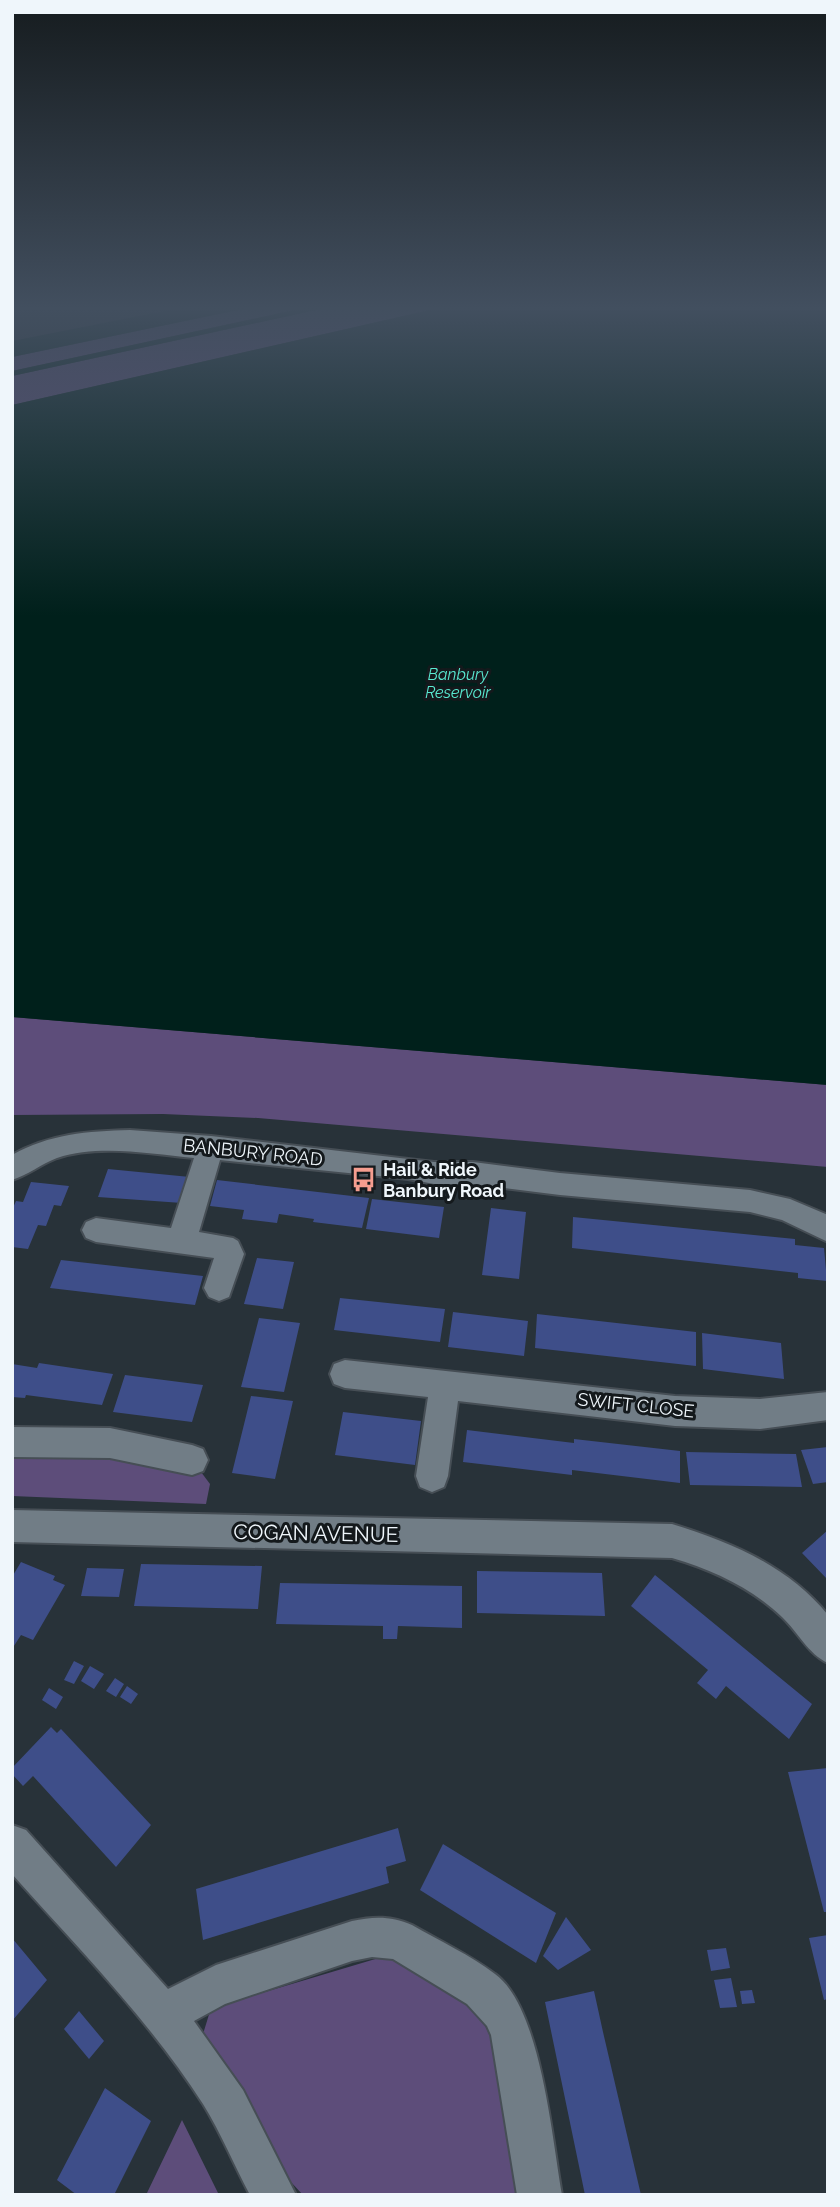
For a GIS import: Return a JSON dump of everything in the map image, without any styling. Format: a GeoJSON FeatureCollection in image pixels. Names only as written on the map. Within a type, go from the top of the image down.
{"type":"FeatureCollection","features":[{"type":"Feature","properties":{"kind":"street","name":"BANBURY ROAD"},"geometry":{"type":"LineString","coordinates":[[12,1169],[35,1153],[92,1141],[211,1147],[434,1173],[473,1173],[560,1184],[750,1201],[781,1206],[805,1215],[828,1230]]}},
{"type":"Feature","properties":{"kind":"street"},"geometry":{"type":"LineString","coordinates":[[182,1240],[211,1147]]}},
{"type":"Feature","properties":{"kind":"street"},"geometry":{"type":"LineString","coordinates":[[96,1230],[182,1240],[228,1250],[230,1254],[219,1288]]}},
{"type":"Feature","properties":{"kind":"street","name":"SWIFT CLOSE"},"geometry":{"type":"LineString","coordinates":[[345,1374],[676,1411],[760,1414],[828,1406]]}},
{"type":"Feature","properties":{"kind":"street"},"geometry":{"type":"LineString","coordinates":[[432,1476],[445,1385]]}},
{"type":"Feature","properties":{"kind":"street"},"geometry":{"type":"LineString","coordinates":[[12,1441],[110,1444],[191,1460]]}},
{"type":"Feature","properties":{"kind":"street","name":"COGAN AVENUE"},"geometry":{"type":"LineString","coordinates":[[12,1526],[673,1541],[715,1553],[760,1577],[798,1606],[828,1645]]}},
{"type":"Feature","properties":{"kind":"street"},"geometry":{"type":"LineString","coordinates":[[12,1844],[163,2015],[223,2097],[274,2195]]}},
{"type":"Feature","properties":{"kind":"street"},"geometry":{"type":"LineString","coordinates":[[163,2015],[216,1986],[352,1941],[372,1937],[398,1939],[482,1989],[502,2011],[512,2035],[540,2195]]}},
{"type":"Feature","properties":{"kind":"shaded area"},"geometry":{"type":"Polygon","coordinates":[[[12,1017],[828,1085],[828,1167],[258,1118],[163,1114],[12,1115],[12,1017]]]}},
{"type":"Feature","properties":{"kind":"shaded area"},"geometry":{"type":"Polygon","coordinates":[[[12,1442],[192,1460],[210,1484],[206,1504],[12,1496],[12,1442]]]}},
{"type":"Feature","properties":{"kind":"shaded area"},"geometry":{"type":"Polygon","coordinates":[[[382,1957],[402,1961],[475,2005],[493,2042],[521,2195],[303,2195],[289,2180],[203,2034],[211,2008],[382,1957]]]}},
{"type":"Feature","properties":{"kind":"shaded area"},"geometry":{"type":"Polygon","coordinates":[[[182,2120],[219,2195],[146,2195],[182,2120]]]}},
{"type":"Feature","properties":{"kind":"water","name":"Banbury Reservoir"},"geometry":{"type":"Polygon","coordinates":[[[12,410],[828,410],[828,1085],[12,1017],[12,410]]]}},
{"type":"Feature","properties":{"kind":"building"},"geometry":{"type":"Polygon","coordinates":[[[108,1169],[190,1177],[182,1203],[98,1197],[108,1169]]]}},
{"type":"Feature","properties":{"kind":"building"},"geometry":{"type":"Polygon","coordinates":[[[217,1180],[369,1198],[362,1228],[313,1222],[314,1219],[279,1214],[277,1223],[242,1219],[244,1210],[210,1206],[217,1180]]]}},
{"type":"Feature","properties":{"kind":"building"},"geometry":{"type":"Polygon","coordinates":[[[31,1182],[69,1186],[61,1206],[54,1205],[46,1226],[38,1225],[28,1249],[12,1247],[12,1210],[16,1201],[23,1202],[31,1182]]]}},
{"type":"Feature","properties":{"kind":"building"},"geometry":{"type":"Polygon","coordinates":[[[372,1199],[444,1207],[439,1238],[366,1229],[372,1199]]]}},
{"type":"Feature","properties":{"kind":"building"},"geometry":{"type":"Polygon","coordinates":[[[491,1208],[526,1212],[519,1279],[482,1275],[491,1208]]]}},
{"type":"Feature","properties":{"kind":"building"},"geometry":{"type":"Polygon","coordinates":[[[573,1217],[795,1239],[795,1245],[824,1248],[827,1281],[798,1278],[798,1273],[572,1248],[573,1217]]]}},
{"type":"Feature","properties":{"kind":"building"},"geometry":{"type":"Polygon","coordinates":[[[257,1258],[294,1262],[283,1309],[244,1304],[257,1258]]]}},
{"type":"Feature","properties":{"kind":"building"},"geometry":{"type":"Polygon","coordinates":[[[61,1260],[203,1276],[195,1305],[50,1288],[61,1260]]]}},
{"type":"Feature","properties":{"kind":"building"},"geometry":{"type":"Polygon","coordinates":[[[340,1298],[445,1309],[440,1342],[334,1330],[340,1298]]]}},
{"type":"Feature","properties":{"kind":"building"},"geometry":{"type":"Polygon","coordinates":[[[453,1312],[528,1321],[524,1356],[448,1347],[453,1312]]]}},
{"type":"Feature","properties":{"kind":"building"},"geometry":{"type":"Polygon","coordinates":[[[537,1314],[696,1332],[696,1366],[535,1348],[537,1314]]]}},
{"type":"Feature","properties":{"kind":"building"},"geometry":{"type":"Polygon","coordinates":[[[259,1318],[300,1323],[284,1392],[241,1387],[259,1318]]]}},
{"type":"Feature","properties":{"kind":"building"},"geometry":{"type":"Polygon","coordinates":[[[702,1333],[781,1343],[784,1379],[703,1369],[702,1333]]]}},
{"type":"Feature","properties":{"kind":"building"},"geometry":{"type":"Polygon","coordinates":[[[39,1363],[113,1374],[102,1405],[26,1395],[25,1398],[12,1397],[12,1364],[37,1368],[39,1363]]]}},
{"type":"Feature","properties":{"kind":"building"},"geometry":{"type":"Polygon","coordinates":[[[125,1375],[203,1385],[192,1422],[113,1412],[125,1375]]]}},
{"type":"Feature","properties":{"kind":"building"},"geometry":{"type":"Polygon","coordinates":[[[251,1396],[293,1401],[275,1479],[232,1473],[251,1396]]]}},
{"type":"Feature","properties":{"kind":"building"},"geometry":{"type":"Polygon","coordinates":[[[343,1412],[421,1421],[415,1465],[335,1455],[343,1412]]]}},
{"type":"Feature","properties":{"kind":"building"},"geometry":{"type":"Polygon","coordinates":[[[467,1430],[574,1443],[574,1439],[680,1451],[680,1483],[572,1470],[572,1475],[463,1462],[467,1430]]]}},
{"type":"Feature","properties":{"kind":"building"},"geometry":{"type":"Polygon","coordinates":[[[828,1447],[828,1482],[813,1484],[801,1450],[828,1447]]]}},
{"type":"Feature","properties":{"kind":"building"},"geometry":{"type":"Polygon","coordinates":[[[686,1452],[796,1454],[802,1487],[690,1485],[686,1452]]]}},
{"type":"Feature","properties":{"kind":"building"},"geometry":{"type":"Polygon","coordinates":[[[828,1530],[828,1580],[802,1553],[828,1530]]]}},
{"type":"Feature","properties":{"kind":"building"},"geometry":{"type":"Polygon","coordinates":[[[21,1562],[55,1576],[53,1580],[65,1585],[33,1640],[21,1635],[12,1649],[12,1577],[21,1562]]]}},
{"type":"Feature","properties":{"kind":"building"},"geometry":{"type":"Polygon","coordinates":[[[141,1564],[262,1566],[258,1609],[134,1606],[141,1564]]]}},
{"type":"Feature","properties":{"kind":"building"},"geometry":{"type":"Polygon","coordinates":[[[87,1568],[124,1569],[119,1597],[81,1596],[87,1568]]]}},
{"type":"Feature","properties":{"kind":"building"},"geometry":{"type":"Polygon","coordinates":[[[477,1571],[602,1573],[605,1616],[477,1613],[477,1571]]]}},
{"type":"Feature","properties":{"kind":"building"},"geometry":{"type":"Polygon","coordinates":[[[655,1575],[812,1704],[789,1739],[726,1686],[716,1699],[697,1683],[708,1670],[631,1606],[655,1575]]]}},
{"type":"Feature","properties":{"kind":"building"},"geometry":{"type":"Polygon","coordinates":[[[280,1583],[462,1586],[462,1628],[398,1626],[397,1639],[383,1639],[383,1626],[276,1624],[280,1583]]]}},
{"type":"Feature","properties":{"kind":"building"},"geometry":{"type":"Polygon","coordinates":[[[74,1661],[84,1666],[74,1684],[64,1680],[74,1661]]]}},
{"type":"Feature","properties":{"kind":"building"},"geometry":{"type":"Polygon","coordinates":[[[90,1666],[104,1674],[94,1689],[81,1681],[90,1666]]]}},
{"type":"Feature","properties":{"kind":"building"},"geometry":{"type":"Polygon","coordinates":[[[115,1678],[124,1684],[116,1697],[106,1691],[115,1678]]]}},
{"type":"Feature","properties":{"kind":"building"},"geometry":{"type":"Polygon","coordinates":[[[127,1686],[138,1694],[131,1704],[120,1697],[127,1686]]]}},
{"type":"Feature","properties":{"kind":"building"},"geometry":{"type":"Polygon","coordinates":[[[49,1688],[63,1697],[56,1709],[42,1700],[49,1688]]]}},
{"type":"Feature","properties":{"kind":"building"},"geometry":{"type":"Polygon","coordinates":[[[51,1727],[57,1733],[61,1729],[151,1825],[116,1867],[33,1776],[23,1786],[12,1774],[12,1768],[51,1727]]]}},
{"type":"Feature","properties":{"kind":"building"},"geometry":{"type":"Polygon","coordinates":[[[828,1768],[828,1912],[824,1912],[788,1772],[828,1768]]]}},
{"type":"Feature","properties":{"kind":"building"},"geometry":{"type":"Polygon","coordinates":[[[398,1828],[406,1861],[386,1867],[389,1883],[203,1940],[196,1889],[398,1828]]]}},
{"type":"Feature","properties":{"kind":"building"},"geometry":{"type":"Polygon","coordinates":[[[443,1844],[556,1913],[536,1963],[420,1890],[443,1844]]]}},
{"type":"Feature","properties":{"kind":"building"},"geometry":{"type":"Polygon","coordinates":[[[566,1917],[591,1950],[558,1970],[543,1956],[566,1917]]]}},
{"type":"Feature","properties":{"kind":"building"},"geometry":{"type":"Polygon","coordinates":[[[828,1935],[828,1999],[824,2000],[809,1938],[828,1935]]]}},
{"type":"Feature","properties":{"kind":"building"},"geometry":{"type":"Polygon","coordinates":[[[12,1938],[47,1980],[12,2021],[12,1938]]]}},
{"type":"Feature","properties":{"kind":"building"},"geometry":{"type":"Polygon","coordinates":[[[726,1948],[730,1968],[711,1971],[707,1950],[726,1948]]]}},
{"type":"Feature","properties":{"kind":"building"},"geometry":{"type":"Polygon","coordinates":[[[731,1978],[737,2007],[720,2008],[714,1980],[731,1978]]]}},
{"type":"Feature","properties":{"kind":"building"},"geometry":{"type":"Polygon","coordinates":[[[752,1990],[755,2003],[742,2004],[740,1991],[752,1990]]]}},
{"type":"Feature","properties":{"kind":"building"},"geometry":{"type":"Polygon","coordinates":[[[594,1991],[641,2195],[585,2195],[545,2002],[594,1991]]]}},
{"type":"Feature","properties":{"kind":"building"},"geometry":{"type":"Polygon","coordinates":[[[79,2011],[104,2041],[89,2059],[64,2029],[79,2011]]]}},
{"type":"Feature","properties":{"kind":"building"},"geometry":{"type":"Polygon","coordinates":[[[105,2088],[151,2121],[114,2195],[77,2195],[57,2180],[105,2088]]]}},
{"type":"Feature","properties":{"kind":"place","name":"Hail & Ride Banbury Road"},"geometry":{"type":"Point","coordinates":[363,1179]}}]}
